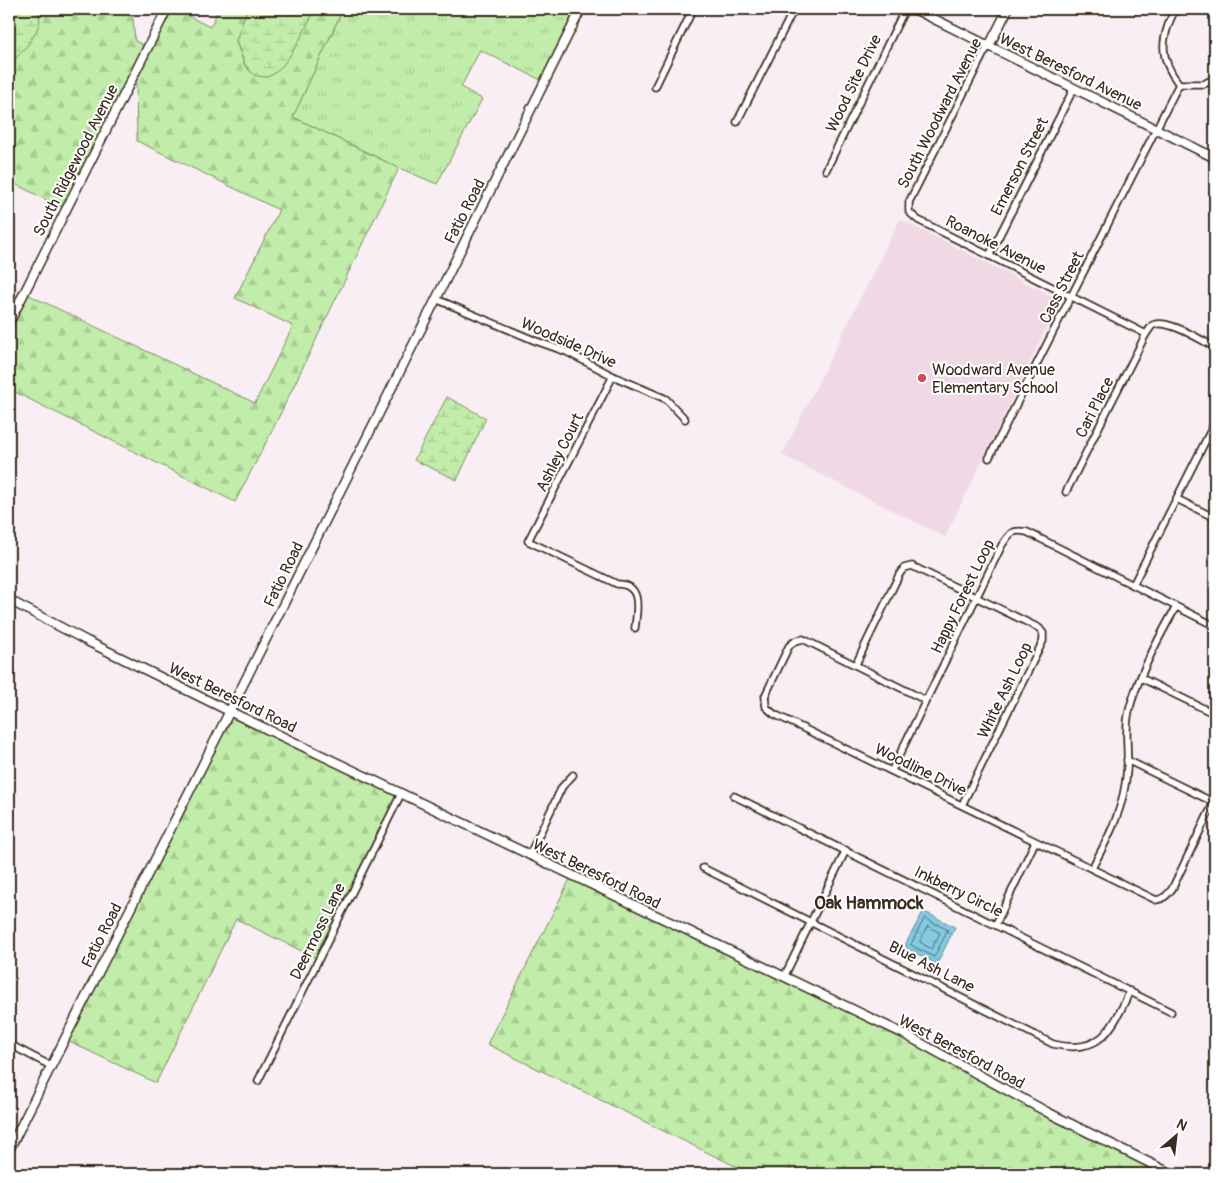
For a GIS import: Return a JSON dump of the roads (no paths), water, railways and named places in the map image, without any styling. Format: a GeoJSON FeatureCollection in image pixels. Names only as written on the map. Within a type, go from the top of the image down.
{"type":"FeatureCollection","features":[{"type":"Feature","properties":{"kind":"street","name":"South Ridgewood Avenue"},"geometry":{"type":"LineString","coordinates":[[9,323],[167,9]]}},
{"type":"Feature","properties":{"kind":"street","name":"Fatio Road"},"geometry":{"type":"LineString","coordinates":[[9,1150],[231,712],[581,9]]}},
{"type":"Feature","properties":{"kind":"street"},"geometry":{"type":"LineString","coordinates":[[655,87],[693,9]]}},
{"type":"Feature","properties":{"kind":"street"},"geometry":{"type":"LineString","coordinates":[[737,122],[794,9]]}},
{"type":"Feature","properties":{"kind":"street","name":"Wood Site Drive"},"geometry":{"type":"LineString","coordinates":[[826,170],[905,9]]}},
{"type":"Feature","properties":{"kind":"street","name":"West Beresford Avenue"},"geometry":{"type":"LineString","coordinates":[[914,9],[1215,158]]}},
{"type":"Feature","properties":{"kind":"street","name":"South Woodward Avenue"},"geometry":{"type":"LineString","coordinates":[[909,202],[1008,9]]}},
{"type":"Feature","properties":{"kind":"street"},"geometry":{"type":"LineString","coordinates":[[1175,9],[1164,36],[1163,46],[1166,64],[1178,84],[1204,84],[1215,78]]}},
{"type":"Feature","properties":{"kind":"street","name":"Cass Street"},"geometry":{"type":"LineString","coordinates":[[989,458],[1178,84]]}},
{"type":"Feature","properties":{"kind":"street","name":"Emerson Street"},"geometry":{"type":"LineString","coordinates":[[988,256],[1074,88]]}},
{"type":"Feature","properties":{"kind":"street","name":"Roanoke Avenue"},"geometry":{"type":"LineString","coordinates":[[909,202],[909,212],[918,220],[1146,334]]}},
{"type":"Feature","properties":{"kind":"street","name":"Woodside Drive"},"geometry":{"type":"LineString","coordinates":[[436,299],[567,352],[613,376],[666,399],[685,419]]}},
{"type":"Feature","properties":{"kind":"street"},"geometry":{"type":"LineString","coordinates":[[1146,334],[1152,326],[1159,324],[1171,325],[1215,347]]}},
{"type":"Feature","properties":{"kind":"street","name":"Cari Place"},"geometry":{"type":"LineString","coordinates":[[1066,492],[1146,334]]}},
{"type":"Feature","properties":{"kind":"street","name":"Ashley Court"},"geometry":{"type":"LineString","coordinates":[[613,376],[528,541],[617,584],[625,584],[631,588],[638,601],[635,628]]}},
{"type":"Feature","properties":{"kind":"street"},"geometry":{"type":"LineString","coordinates":[[1133,585],[1215,422]]}},
{"type":"Feature","properties":{"kind":"street"},"geometry":{"type":"LineString","coordinates":[[1177,499],[1215,518]]}},
{"type":"Feature","properties":{"kind":"street","name":"Happy Forest Loop"},"geometry":{"type":"LineString","coordinates":[[892,770],[1002,545],[1009,534],[1017,530],[1027,532],[1215,626]]}},
{"type":"Feature","properties":{"kind":"street","name":"White Ash Loop"},"geometry":{"type":"LineString","coordinates":[[856,664],[899,576],[904,568],[912,566],[1039,628],[1043,641],[962,805]]}},
{"type":"Feature","properties":{"kind":"street","name":"West Beresford Road"},"geometry":{"type":"LineString","coordinates":[[9,600],[231,712],[904,1034],[1047,1112],[1172,1174]]}},
{"type":"Feature","properties":{"kind":"street"},"geometry":{"type":"LineString","coordinates":[[1092,868],[1116,822],[1122,803],[1127,760],[1125,729],[1134,693],[1163,630],[1176,607]]}},
{"type":"Feature","properties":{"kind":"street","name":"Woodline Drive"},"geometry":{"type":"LineString","coordinates":[[925,700],[803,639],[795,641],[790,646],[765,696],[766,707],[774,714],[1156,900],[1167,896],[1172,888],[1215,803]]}},
{"type":"Feature","properties":{"kind":"street"},"geometry":{"type":"LineString","coordinates":[[1141,678],[1215,714]]}},
{"type":"Feature","properties":{"kind":"street"},"geometry":{"type":"LineString","coordinates":[[1127,760],[1215,803]]}},
{"type":"Feature","properties":{"kind":"street"},"geometry":{"type":"LineString","coordinates":[[529,856],[559,793],[572,775]]}},
{"type":"Feature","properties":{"kind":"street","name":"Deermoss Lane"},"geometry":{"type":"LineString","coordinates":[[258,1081],[401,794]]}},
{"type":"Feature","properties":{"kind":"street","name":"Inkberry Circle"},"geometry":{"type":"LineString","coordinates":[[734,796],[1171,1012]]}},
{"type":"Feature","properties":{"kind":"street"},"geometry":{"type":"LineString","coordinates":[[996,924],[1035,842]]}},
{"type":"Feature","properties":{"kind":"street"},"geometry":{"type":"LineString","coordinates":[[784,978],[846,850]]}},
{"type":"Feature","properties":{"kind":"street","name":"Blue Ash Lane"},"geometry":{"type":"LineString","coordinates":[[702,868],[1053,1044],[1079,1047],[1106,1034],[1118,1018],[1130,991]]}},
{"type":"Feature","properties":{"kind":"street"},"geometry":{"type":"LineString","coordinates":[[9,1044],[51,1066]]}},
{"type":"Feature","properties":{"kind":"water"},"geometry":{"type":"Polygon","coordinates":[[[923,912],[955,927],[937,964],[906,948],[906,943],[923,912]]]}},
{"type":"Feature","properties":{"kind":"place","name":"Woodward Avenue Elementary School"},"geometry":{"type":"Point","coordinates":[922,378]}},
{"type":"Feature","properties":{"kind":"district","name":"Oak Hammock"},"geometry":{"type":"Point","coordinates":[869,903]}}]}
